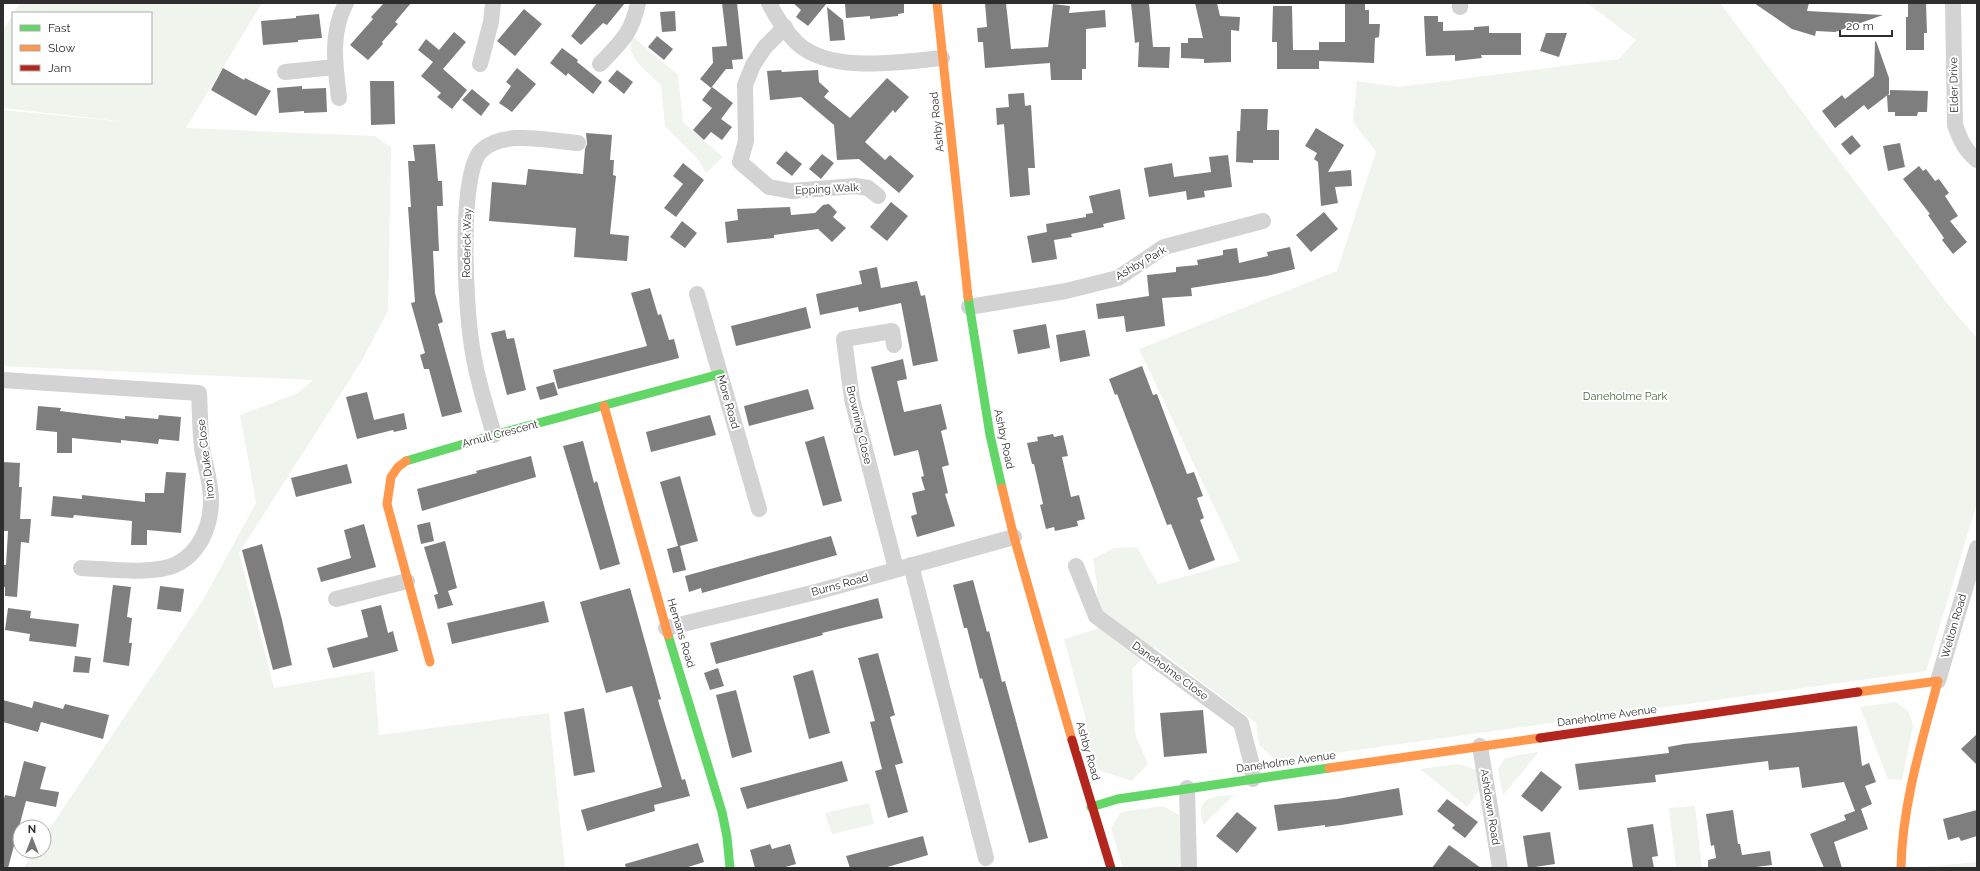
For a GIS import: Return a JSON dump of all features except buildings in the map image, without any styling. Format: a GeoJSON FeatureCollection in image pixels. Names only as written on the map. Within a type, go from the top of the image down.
{"type":"FeatureCollection","features":[{"type":"Feature","properties":{"kind":"street"},"geometry":{"type":"LineString","coordinates":[[339,98],[334,51],[337,30],[346,3]]}},
{"type":"Feature","properties":{"kind":"street"},"geometry":{"type":"LineString","coordinates":[[480,64],[491,22],[493,3]]}},
{"type":"Feature","properties":{"kind":"street"},"geometry":{"type":"LineString","coordinates":[[600,64],[626,36],[634,21],[638,3]]}},
{"type":"Feature","properties":{"kind":"street"},"geometry":{"type":"LineString","coordinates":[[769,3],[798,43],[817,55],[851,63],[885,64],[942,58]]}},
{"type":"Feature","properties":{"kind":"street","name":"Ashby Road"},"geometry":{"type":"LineString","coordinates":[[937,3],[969,307],[990,436],[1014,537],[1091,807],[1110,868]]}},
{"type":"Feature","properties":{"kind":"street","name":"Elder Drive"},"geometry":{"type":"LineString","coordinates":[[1953,3],[1955,125],[1962,143],[1977,160]]}},
{"type":"Feature","properties":{"kind":"street","name":"Epping Walk"},"geometry":{"type":"LineString","coordinates":[[785,27],[765,47],[753,65],[745,85],[746,141],[740,162],[769,186],[791,192],[855,186],[868,188],[878,196]]}},
{"type":"Feature","properties":{"kind":"street"},"geometry":{"type":"LineString","coordinates":[[285,72],[335,67]]}},
{"type":"Feature","properties":{"kind":"street","name":"Roderick Way"},"geometry":{"type":"LineString","coordinates":[[494,435],[477,376],[470,332],[466,278],[470,174],[481,151],[495,142],[514,138],[578,143]]}},
{"type":"Feature","properties":{"kind":"street","name":"Ashby Park"},"geometry":{"type":"LineString","coordinates":[[969,307],[1066,291],[1118,278],[1164,247],[1263,221]]}},
{"type":"Feature","properties":{"kind":"street","name":"More Road"},"geometry":{"type":"LineString","coordinates":[[697,294],[759,509]]}},
{"type":"Feature","properties":{"kind":"street","name":"Browning Close"},"geometry":{"type":"LineString","coordinates":[[894,345],[892,331],[844,339],[852,399],[904,567]]}},
{"type":"Feature","properties":{"kind":"street","name":"Arnull Crescent"},"geometry":{"type":"LineString","coordinates":[[430,662],[387,504],[388,485],[394,469],[401,463],[410,459],[720,374]]}},
{"type":"Feature","properties":{"kind":"street","name":"Iron Duke Close"},"geometry":{"type":"LineString","coordinates":[[3,380],[199,393],[202,448],[211,498],[210,517],[205,536],[191,555],[174,565],[147,570],[81,568]]}},
{"type":"Feature","properties":{"kind":"street","name":"Hemans Road"},"geometry":{"type":"LineString","coordinates":[[604,406],[666,628],[722,812],[727,837],[730,868]]}},
{"type":"Feature","properties":{"kind":"street","name":"Burns Road"},"geometry":{"type":"LineString","coordinates":[[666,628],[816,592],[1014,537]]}},
{"type":"Feature","properties":{"kind":"street","name":"Welton Road"},"geometry":{"type":"LineString","coordinates":[[1938,681],[1977,548]]}},
{"type":"Feature","properties":{"kind":"street","name":"Daneholme Close"},"geometry":{"type":"LineString","coordinates":[[1076,566],[1096,616],[1241,723],[1252,765],[1253,779]]}},
{"type":"Feature","properties":{"kind":"street"},"geometry":{"type":"LineString","coordinates":[[904,567],[986,858]]}},
{"type":"Feature","properties":{"kind":"street"},"geometry":{"type":"LineString","coordinates":[[336,599],[407,581]]}},
{"type":"Feature","properties":{"kind":"street"},"geometry":{"type":"LineString","coordinates":[[1901,868],[1904,827],[1920,749],[1938,681]]}},
{"type":"Feature","properties":{"kind":"street","name":"Daneholme Avenue"},"geometry":{"type":"LineString","coordinates":[[1091,807],[1118,799],[1187,788],[1938,681]]}},
{"type":"Feature","properties":{"kind":"street","name":"Ashdown Road"},"geometry":{"type":"LineString","coordinates":[[1480,746],[1500,868]]}},
{"type":"Feature","properties":{"kind":"street"},"geometry":{"type":"LineString","coordinates":[[1187,788],[1189,868]]}},
{"type":"Feature","properties":{"kind":"green space"},"geometry":{"type":"Polygon","coordinates":[[[20,3],[262,3],[186,128],[375,136],[391,147],[388,311],[361,362],[239,553],[274,688],[374,671],[379,735],[549,713],[565,868],[23,868],[29,859],[52,859],[52,825],[203,600],[256,503],[240,415],[298,393],[313,380],[3,366],[3,110],[136,123],[3,108],[3,30],[12,16],[12,84],[152,84],[152,12],[15,12],[20,3]]]}},
{"type":"Feature","properties":{"kind":"green space","name":"Daneholme Park"},"geometry":{"type":"Polygon","coordinates":[[[1587,3],[1720,3],[1949,306],[1977,338],[1977,503],[1926,671],[1277,761],[1259,745],[1256,723],[1155,647],[1132,669],[1135,734],[1148,764],[1132,781],[1095,769],[1085,717],[1064,639],[1097,629],[1097,584],[1093,559],[1114,548],[1137,547],[1158,584],[1240,561],[1139,349],[1337,271],[1376,152],[1353,122],[1357,81],[1398,87],[1619,59],[1636,40],[1587,3]]]}},
{"type":"Feature","properties":{"kind":"green space"},"geometry":{"type":"Polygon","coordinates":[[[632,36],[678,75],[683,122],[723,157],[706,173],[698,159],[665,126],[661,85],[638,63],[634,57],[630,44],[632,36]]]}},
{"type":"Feature","properties":{"kind":"green space"},"geometry":{"type":"Polygon","coordinates":[[[1896,702],[1908,711],[1913,725],[1902,780],[1888,779],[1860,707],[1896,702]]]}},
{"type":"Feature","properties":{"kind":"green space"},"geometry":{"type":"Polygon","coordinates":[[[1538,752],[1503,795],[1498,770],[1503,760],[1514,756],[1538,752]]]}},
{"type":"Feature","properties":{"kind":"green space"},"geometry":{"type":"Polygon","coordinates":[[[1459,764],[1477,770],[1481,787],[1467,807],[1420,769],[1459,764]]]}},
{"type":"Feature","properties":{"kind":"green space"},"geometry":{"type":"Polygon","coordinates":[[[1234,795],[1203,825],[1201,809],[1206,801],[1214,797],[1234,795]]]}},
{"type":"Feature","properties":{"kind":"green space"},"geometry":{"type":"Polygon","coordinates":[[[869,803],[874,824],[832,834],[825,813],[869,803]]]}},
{"type":"Feature","properties":{"kind":"green space"},"geometry":{"type":"Polygon","coordinates":[[[1163,806],[1179,815],[1182,868],[1123,868],[1111,828],[1121,812],[1163,806]]]}},
{"type":"Feature","properties":{"kind":"green space"},"geometry":{"type":"Polygon","coordinates":[[[1695,806],[1702,868],[1676,868],[1669,808],[1695,806]]]}},
{"type":"Feature","properties":{"kind":"green space"},"geometry":{"type":"Polygon","coordinates":[[[1977,862],[1977,868],[1922,868],[1922,867],[1977,862]]]}},
{"type":"Feature","properties":{"kind":"traffic: fast"},"geometry":{"type":"LineString","coordinates":[[968,297],[990,435],[1002,488]]}},
{"type":"Feature","properties":{"kind":"traffic: fast"},"geometry":{"type":"LineString","coordinates":[[406,461],[494,435],[720,374]]}},
{"type":"Feature","properties":{"kind":"traffic: fast"},"geometry":{"type":"LineString","coordinates":[[668,635],[722,812],[727,837],[730,868]]}},
{"type":"Feature","properties":{"kind":"traffic: fast"},"geometry":{"type":"LineString","coordinates":[[1091,807],[1118,799],[1329,768]]}},
{"type":"Feature","properties":{"kind":"traffic: slow"},"geometry":{"type":"LineString","coordinates":[[937,3],[968,297]]}},
{"type":"Feature","properties":{"kind":"traffic: slow"},"geometry":{"type":"LineString","coordinates":[[604,406],[668,635]]}},
{"type":"Feature","properties":{"kind":"traffic: slow"},"geometry":{"type":"LineString","coordinates":[[406,461],[398,467],[391,477],[387,504],[430,662]]}},
{"type":"Feature","properties":{"kind":"traffic: slow"},"geometry":{"type":"LineString","coordinates":[[1002,488],[1014,537],[1072,740]]}},
{"type":"Feature","properties":{"kind":"traffic: slow"},"geometry":{"type":"LineString","coordinates":[[1858,692],[1938,681],[1909,797],[1902,844],[1901,868]]}},
{"type":"Feature","properties":{"kind":"traffic: slow"},"geometry":{"type":"LineString","coordinates":[[1329,768],[1540,738]]}},
{"type":"Feature","properties":{"kind":"traffic: jam"},"geometry":{"type":"LineString","coordinates":[[1540,738],[1858,692]]}},
{"type":"Feature","properties":{"kind":"traffic: jam"},"geometry":{"type":"LineString","coordinates":[[1072,740],[1111,868]]}}]}
